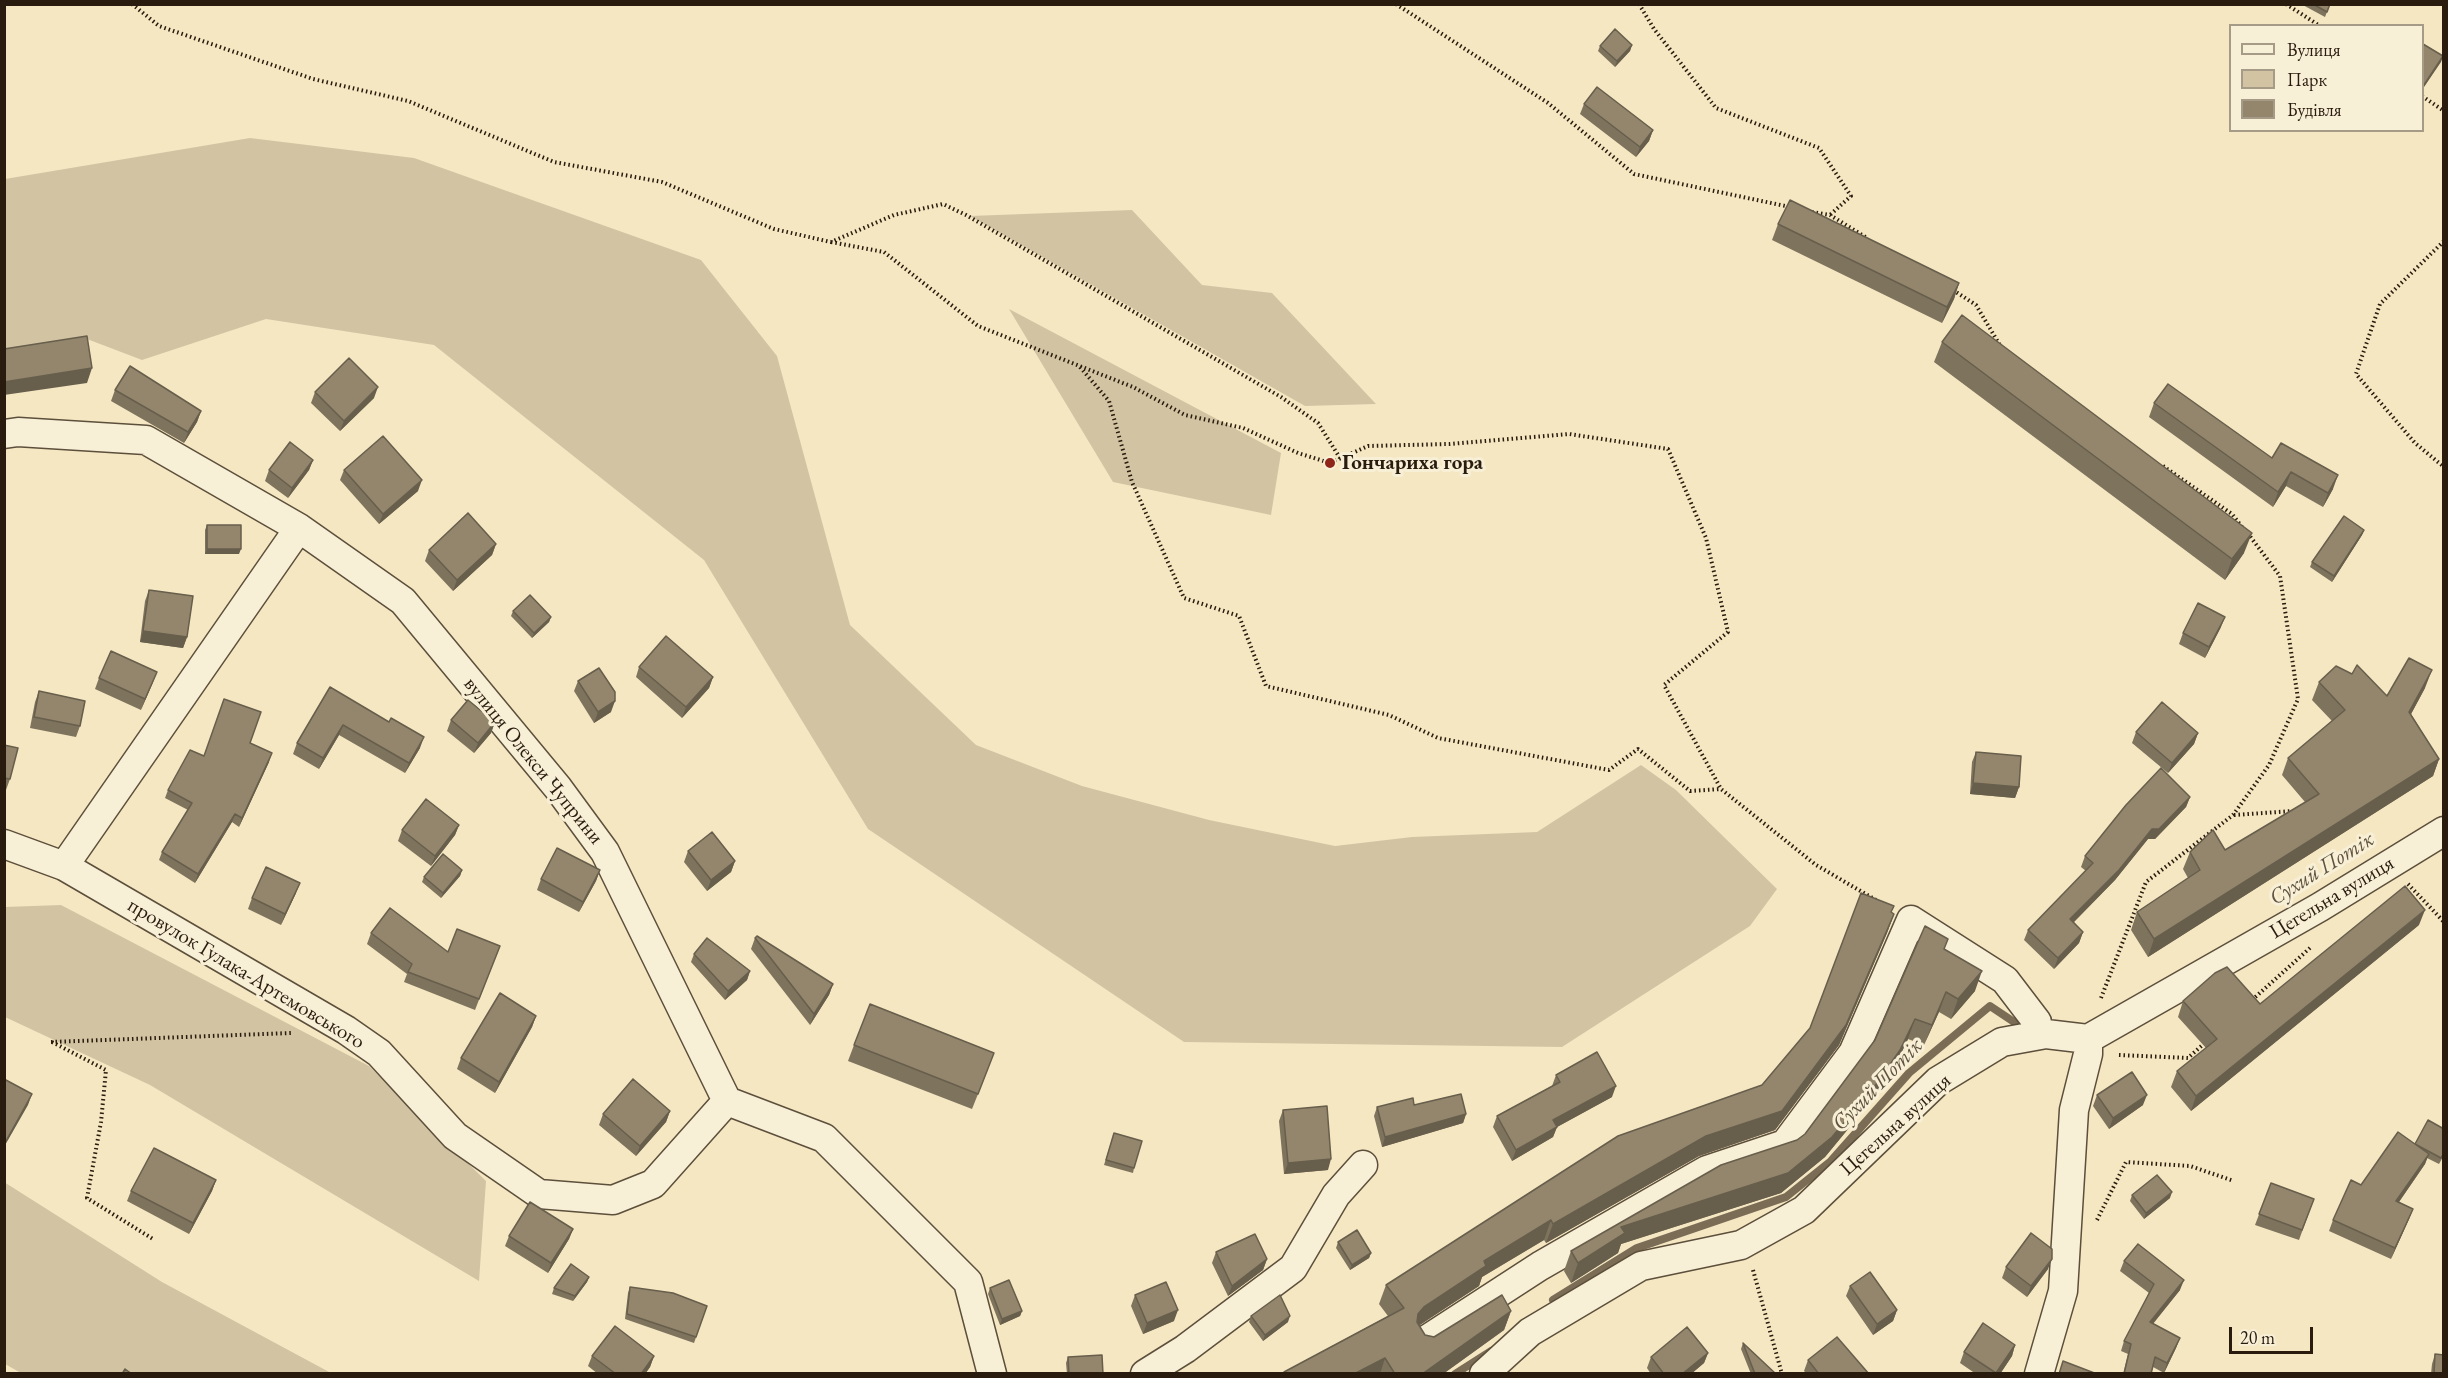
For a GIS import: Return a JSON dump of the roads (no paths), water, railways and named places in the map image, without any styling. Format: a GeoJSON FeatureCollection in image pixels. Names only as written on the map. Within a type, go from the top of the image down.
{"type":"FeatureCollection","features":[{"type":"Feature","properties":{"kind":"street","name":"вулиця Олекси Чуприни"},"geometry":{"type":"LineString","coordinates":[[4,434],[18,432],[146,440],[299,528],[403,601],[558,788],[606,852],[727,1101]]}},
{"type":"Feature","properties":{"kind":"street"},"geometry":{"type":"LineString","coordinates":[[64,866],[299,528]]}},
{"type":"Feature","properties":{"kind":"street","name":"Цегельна вулиця"},"geometry":{"type":"LineString","coordinates":[[1485,1374],[1530,1332],[1641,1266],[1741,1245],[1804,1210],[1938,1081],[2002,1042],[2046,1034],[2088,1046],[2444,831]]}},
{"type":"Feature","properties":{"kind":"street","name":"провулок Гулака-Артемовського"},"geometry":{"type":"LineString","coordinates":[[4,844],[64,866],[346,1030],[379,1053],[455,1136],[539,1194],[613,1200],[653,1184],[727,1101]]}},
{"type":"Feature","properties":{"kind":"street"},"geometry":{"type":"LineString","coordinates":[[1426,1340],[1540,1266],[1707,1170],[1785,1144],[1853,1053],[1911,920],[2005,980],[2037,1022]]}},
{"type":"Feature","properties":{"kind":"street"},"geometry":{"type":"LineString","coordinates":[[2039,1374],[2063,1291],[2073,1110],[2088,1046]]}},
{"type":"Feature","properties":{"kind":"street"},"geometry":{"type":"LineString","coordinates":[[727,1101],[824,1138],[968,1282],[992,1374]]}},
{"type":"Feature","properties":{"kind":"street"},"geometry":{"type":"LineString","coordinates":[[1145,1374],[1185,1349],[1293,1268],[1336,1195],[1363,1165]]}},
{"type":"Feature","properties":{"kind":"waterway","name":"Сухий Потік"},"geometry":{"type":"LineString","coordinates":[[1553,1300],[1637,1248],[1786,1197],[1831,1161],[1909,1073],[1990,1006],[2023,1028],[2027,1028]]}},
{"type":"Feature","properties":{"kind":"waterway","name":"Сухий Потік"},"geometry":{"type":"LineString","coordinates":[[1455,1374],[1491,1351]]}},
{"type":"Feature","properties":{"kind":"place","name":"Гончариха гора"},"geometry":{"type":"Point","coordinates":[1330,463]}}]}
